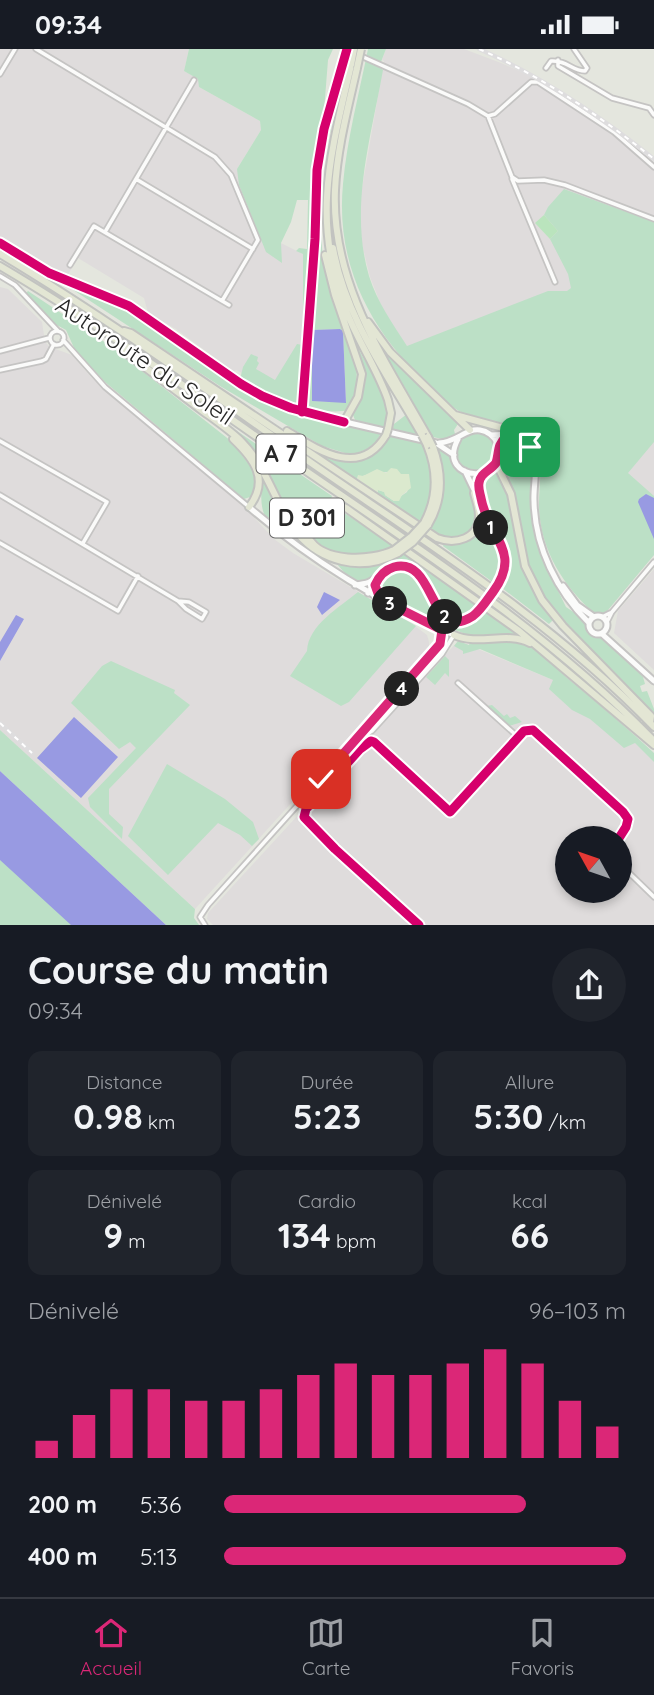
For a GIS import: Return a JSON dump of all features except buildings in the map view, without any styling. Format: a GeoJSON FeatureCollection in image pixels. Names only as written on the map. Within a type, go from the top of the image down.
{"type":"FeatureCollection","features":[{"type":"Feature","properties":{"kind":"highway","name":"D 301"},"geometry":{"type":"LineString","coordinates":[[354,49],[354,67],[339,154],[335,201],[339,247],[354,301],[425,436]]}},
{"type":"Feature","properties":{"kind":"highway","name":"D 301"},"geometry":{"type":"LineString","coordinates":[[116,341],[123,351],[231,432],[251,451],[267,476],[291,525],[313,549],[329,558],[354,563],[376,562],[396,551],[426,524],[436,483],[432,445],[356,320],[338,271],[331,237],[329,199],[337,127],[361,49]]}},
{"type":"Feature","properties":{"kind":"highway"},"geometry":{"type":"LineString","coordinates":[[337,127],[333,131],[323,179],[323,233],[332,284],[360,364],[362,380],[359,397],[344,422]]}},
{"type":"Feature","properties":{"kind":"highway"},"geometry":{"type":"LineString","coordinates":[[257,415],[321,451],[340,458],[355,458],[367,453],[380,444],[387,432],[391,413],[388,400],[345,310],[330,258],[326,190],[337,127]]}},
{"type":"Feature","properties":{"kind":"highway","name":"Autoroute du Soleil"},"geometry":{"type":"LineString","coordinates":[[0,254],[120,330],[506,598],[581,658],[652,725]]}},
{"type":"Feature","properties":{"kind":"highway","name":"Autoroute du Soleil"},"geometry":{"type":"LineString","coordinates":[[0,266],[116,341],[504,609],[577,668],[654,743]]}},
{"type":"Feature","properties":{"kind":"highway"},"geometry":{"type":"LineString","coordinates":[[354,301],[384,345],[470,430]]}},
{"type":"Feature","properties":{"kind":"highway"},"geometry":{"type":"LineString","coordinates":[[120,330],[131,333],[257,415],[440,540],[459,541],[473,532],[479,516],[474,493]]}},
{"type":"Feature","properties":{"kind":"highway"},"geometry":{"type":"LineString","coordinates":[[200,409],[241,447],[257,470],[259,490],[248,507]]}},
{"type":"Feature","properties":{"kind":"highway"},"geometry":{"type":"LineString","coordinates":[[451,412],[463,418],[517,432],[526,439],[530,447]]}},
{"type":"Feature","properties":{"kind":"highway"},"geometry":{"type":"LineString","coordinates":[[496,463],[509,489],[522,558],[536,591],[563,626],[651,716],[652,725]]}},
{"type":"Feature","properties":{"kind":"highway","name":"D 301"},"geometry":{"type":"LineString","coordinates":[[396,551],[361,559],[336,555],[309,540],[306,521],[310,512],[318,505],[336,503],[486,605],[552,657]]}},
{"type":"Feature","properties":{"kind":"highway"},"geometry":{"type":"LineString","coordinates":[[454,635],[474,640],[520,638],[552,657],[654,743]]}},
{"type":"Feature","properties":{"kind":"main road"},"geometry":{"type":"LineString","coordinates":[[0,243],[49,272],[129,306],[262,396],[291,408],[432,445],[454,455]]}},
{"type":"Feature","properties":{"kind":"main road"},"geometry":{"type":"LineString","coordinates":[[432,445],[458,439],[470,430],[480,430],[491,435],[522,439],[530,447],[535,463],[536,521],[540,542],[564,594],[589,623],[594,634],[605,628]]}},
{"type":"Feature","properties":{"kind":"main road"},"geometry":{"type":"LineString","coordinates":[[491,435],[499,447]]}},
{"type":"Feature","properties":{"kind":"main road"},"geometry":{"type":"LineString","coordinates":[[482,509],[478,484],[483,474],[496,463],[499,447],[513,436]]}},
{"type":"Feature","properties":{"kind":"main road"},"geometry":{"type":"LineString","coordinates":[[458,439],[454,455],[458,465],[465,471],[483,474]]}},
{"type":"Feature","properties":{"kind":"main road"},"geometry":{"type":"LineString","coordinates":[[367,592],[379,576],[391,568],[402,566],[410,568],[422,577],[433,604],[443,616],[461,620],[478,612],[500,583],[506,569],[506,557],[465,471]]}},
{"type":"Feature","properties":{"kind":"main road"},"geometry":{"type":"LineString","coordinates":[[248,507],[296,547],[345,580],[454,635]]}},
{"type":"Feature","properties":{"kind":"main road"},"geometry":{"type":"LineString","coordinates":[[550,566],[570,596],[594,617],[602,617],[605,628],[628,656],[654,681]]}},
{"type":"Feature","properties":{"kind":"main road"},"geometry":{"type":"LineString","coordinates":[[355,585],[373,583]]}},
{"type":"Feature","properties":{"kind":"main road"},"geometry":{"type":"LineString","coordinates":[[373,583],[380,599]]}},
{"type":"Feature","properties":{"kind":"main road"},"geometry":{"type":"LineString","coordinates":[[589,623],[594,617]]}},
{"type":"Feature","properties":{"kind":"street"},"geometry":{"type":"LineString","coordinates":[[0,74],[15,49]]}},
{"type":"Feature","properties":{"kind":"street"},"geometry":{"type":"LineString","coordinates":[[36,49],[215,157],[231,175],[258,240],[222,301]]}},
{"type":"Feature","properties":{"kind":"street"},"geometry":{"type":"LineString","coordinates":[[347,49],[468,104],[488,116],[555,282]]}},
{"type":"Feature","properties":{"kind":"street"},"geometry":{"type":"LineString","coordinates":[[545,68],[551,61],[558,60],[579,71],[585,71],[587,68],[575,49]]}},
{"type":"Feature","properties":{"kind":"street"},"geometry":{"type":"LineString","coordinates":[[558,60],[558,67],[612,98],[645,106],[654,115]]}},
{"type":"Feature","properties":{"kind":"street"},"geometry":{"type":"LineString","coordinates":[[105,232],[194,80]]}},
{"type":"Feature","properties":{"kind":"street"},"geometry":{"type":"LineString","coordinates":[[488,116],[495,114],[531,82],[537,82],[614,132],[654,167]]}},
{"type":"Feature","properties":{"kind":"street"},"geometry":{"type":"LineString","coordinates":[[512,177],[518,181],[544,180],[565,185],[654,219]]}},
{"type":"Feature","properties":{"kind":"street"},"geometry":{"type":"LineString","coordinates":[[136,179],[253,249]]}},
{"type":"Feature","properties":{"kind":"street"},"geometry":{"type":"LineString","coordinates":[[70,265],[94,226],[229,305]]}},
{"type":"Feature","properties":{"kind":"street"},"geometry":{"type":"LineString","coordinates":[[0,276],[15,285],[49,323],[62,333],[62,342],[105,387],[248,507]]}},
{"type":"Feature","properties":{"kind":"street"},"geometry":{"type":"LineString","coordinates":[[49,323],[54,344]]}},
{"type":"Feature","properties":{"kind":"street"},"geometry":{"type":"LineString","coordinates":[[0,351],[50,336],[58,331]]}},
{"type":"Feature","properties":{"kind":"street"},"geometry":{"type":"LineString","coordinates":[[0,370],[42,361],[46,359],[54,344],[62,342]]}},
{"type":"Feature","properties":{"kind":"street"},"geometry":{"type":"LineString","coordinates":[[0,441],[107,502],[83,543]]}},
{"type":"Feature","properties":{"kind":"street"},"geometry":{"type":"LineString","coordinates":[[0,495],[138,576],[202,619],[206,612],[190,602],[178,601]]}},
{"type":"Feature","properties":{"kind":"street"},"geometry":{"type":"LineString","coordinates":[[0,543],[118,611],[138,576]]}},
{"type":"Feature","properties":{"kind":"street"},"geometry":{"type":"LineString","coordinates":[[605,628],[612,612],[654,562]]}},
{"type":"Feature","properties":{"kind":"street"},"geometry":{"type":"LineString","coordinates":[[602,617],[612,612]]}},
{"type":"Feature","properties":{"kind":"street"},"geometry":{"type":"LineString","coordinates":[[205,925],[200,917],[208,905],[438,648],[442,630]]}},
{"type":"Feature","properties":{"kind":"street"},"geometry":{"type":"LineString","coordinates":[[357,740],[372,731],[442,654],[454,635]]}},
{"type":"Feature","properties":{"kind":"street"},"geometry":{"type":"LineString","coordinates":[[458,683],[518,737]]}},
{"type":"Feature","properties":{"kind":"street"},"geometry":{"type":"LineString","coordinates":[[419,925],[307,823],[304,813],[370,741],[450,812],[518,737],[528,729],[533,730],[623,812],[628,819],[626,826]]}},
{"type":"Feature","properties":{"kind":"street"},"geometry":{"type":"LineString","coordinates":[[632,876],[654,897]]}},
{"type":"Feature","properties":{"kind":"shaded area"},"geometry":{"type":"Polygon","coordinates":[[[0,49],[189,49],[184,71],[199,79],[199,87],[260,121],[261,130],[237,169],[281,243],[311,261],[303,346],[276,380],[236,370],[234,372],[176,329],[148,313],[144,298],[78,258],[67,276],[0,237],[0,49]]]}},
{"type":"Feature","properties":{"kind":"shaded area"},"geometry":{"type":"Polygon","coordinates":[[[189,49],[333,49],[328,60],[321,149],[341,82],[322,171],[319,209],[323,261],[357,367],[356,394],[348,410],[316,410],[290,403],[267,395],[240,379],[251,354],[258,357],[256,369],[275,380],[297,344],[303,345],[303,254],[296,251],[299,248],[307,249],[308,200],[297,200],[281,243],[282,263],[266,252],[239,185],[237,169],[261,130],[260,121],[199,87],[198,79],[184,71],[189,49]],[[312,330],[312,401],[346,402],[343,331],[312,330]]]}},
{"type":"Feature","properties":{"kind":"shaded area"},"geometry":{"type":"Polygon","coordinates":[[[368,49],[386,49],[379,67],[383,70],[361,199],[363,250],[376,295],[407,346],[548,291],[567,291],[571,288],[568,274],[550,239],[558,231],[544,215],[564,189],[654,222],[654,442],[628,473],[654,496],[654,555],[602,614],[595,614],[583,603],[563,578],[548,551],[540,520],[540,464],[534,442],[518,430],[462,412],[428,385],[385,336],[355,281],[342,218],[343,184],[350,133],[368,49]]]}},
{"type":"Feature","properties":{"kind":"shaded area"},"geometry":{"type":"Polygon","coordinates":[[[386,49],[464,49],[501,63],[535,78],[577,103],[619,133],[654,163],[654,555],[602,614],[595,614],[532,432],[428,379],[383,310],[370,277],[361,240],[360,200],[386,49]]]}},
{"type":"Feature","properties":{"kind":"shaded area"},"geometry":{"type":"Polygon","coordinates":[[[55,278],[127,310],[264,402],[286,411],[381,433],[377,441],[357,453],[345,453],[322,446],[220,386],[55,278]]]}},
{"type":"Feature","properties":{"kind":"shaded area"},"geometry":{"type":"Polygon","coordinates":[[[0,287],[8,289],[42,322],[45,342],[50,347],[72,355],[92,378],[247,510],[274,539],[427,635],[429,650],[425,656],[195,909],[0,730],[0,287]]]}},
{"type":"Feature","properties":{"kind":"shaded area"},"geometry":{"type":"Polygon","coordinates":[[[28,291],[109,345],[231,441],[254,471],[257,482],[253,496],[244,499],[105,382],[75,350],[66,330],[53,323],[26,293],[28,291]]]}},
{"type":"Feature","properties":{"kind":"shaded area"},"geometry":{"type":"Polygon","coordinates":[[[384,347],[456,420],[458,424],[453,438],[447,440],[433,437],[382,348],[384,347]]]}},
{"type":"Feature","properties":{"kind":"shaded area"},"geometry":{"type":"Polygon","coordinates":[[[358,348],[383,396],[386,417],[384,427],[355,420],[353,415],[363,381],[358,348]]]}},
{"type":"Feature","properties":{"kind":"shaded area"},"geometry":{"type":"Polygon","coordinates":[[[209,412],[332,496],[331,499],[320,501],[308,508],[298,542],[266,518],[261,492],[264,465],[244,440],[209,412]]]}},
{"type":"Feature","properties":{"kind":"shaded area"},"geometry":{"type":"Polygon","coordinates":[[[407,414],[426,454],[432,481],[427,509],[419,523],[377,494],[378,490],[385,492],[385,495],[394,501],[407,492],[410,484],[406,478],[386,472],[363,476],[357,478],[358,480],[317,453],[333,460],[361,461],[377,452],[391,434],[394,424],[407,414]]]}},
{"type":"Feature","properties":{"kind":"shaded area"},"geometry":{"type":"Polygon","coordinates":[[[476,433],[489,439],[495,452],[489,465],[476,471],[463,465],[457,452],[463,439],[476,433]]]}},
{"type":"Feature","properties":{"kind":"shaded area"},"geometry":{"type":"Polygon","coordinates":[[[513,440],[522,443],[531,459],[531,512],[536,538],[566,607],[584,619],[592,635],[602,637],[643,677],[645,684],[640,686],[642,692],[647,691],[654,715],[585,647],[553,610],[540,590],[527,561],[515,497],[502,463],[506,442],[513,440]]]}},
{"type":"Feature","properties":{"kind":"shaded area"},"geometry":{"type":"Polygon","coordinates":[[[437,448],[451,454],[472,493],[475,518],[469,532],[462,537],[445,537],[430,531],[438,510],[443,480],[437,448]]]}},
{"type":"Feature","properties":{"kind":"shaded area"},"geometry":{"type":"Polygon","coordinates":[[[495,471],[509,501],[523,565],[533,589],[553,620],[549,624],[502,588],[508,572],[508,557],[504,543],[484,505],[482,492],[484,479],[495,471]]]}},
{"type":"Feature","properties":{"kind":"shaded area"},"geometry":{"type":"Polygon","coordinates":[[[333,506],[395,545],[376,553],[358,556],[346,555],[324,547],[316,541],[311,523],[316,511],[333,506]]]}},
{"type":"Feature","properties":{"kind":"shaded area"},"geometry":{"type":"Polygon","coordinates":[[[483,521],[500,552],[501,567],[494,583],[443,546],[444,543],[454,545],[470,540],[483,521]]]}},
{"type":"Feature","properties":{"kind":"shaded area"},"geometry":{"type":"Polygon","coordinates":[[[405,553],[519,634],[521,641],[541,655],[654,753],[654,762],[635,743],[624,748],[590,719],[572,710],[549,689],[553,680],[480,649],[463,654],[463,651],[454,646],[458,641],[469,645],[472,636],[440,625],[384,597],[379,587],[386,576],[396,570],[408,571],[418,578],[439,616],[446,622],[465,622],[480,614],[473,608],[459,616],[450,615],[442,607],[420,571],[408,565],[393,565],[365,582],[349,576],[337,564],[371,566],[405,553]]]}},
{"type":"Feature","properties":{"kind":"shaded area"},"geometry":{"type":"Polygon","coordinates":[[[654,569],[654,670],[614,633],[618,611],[654,569]]]}},
{"type":"Feature","properties":{"kind":"shaded area"},"geometry":{"type":"Polygon","coordinates":[[[358,592],[416,626],[349,702],[341,706],[290,676],[307,651],[319,625],[358,592]]]}},
{"type":"Feature","properties":{"kind":"shaded area"},"geometry":{"type":"Polygon","coordinates":[[[458,641],[553,680],[623,732],[654,760],[654,925],[213,925],[207,919],[208,913],[458,641]]]}},
{"type":"Feature","properties":{"kind":"shaded area"},"geometry":{"type":"Polygon","coordinates":[[[445,656],[449,660],[449,677],[445,673],[435,685],[426,677],[445,656]]]}},
{"type":"Feature","properties":{"kind":"shaded area"},"geometry":{"type":"Polygon","coordinates":[[[111,661],[175,690],[174,693],[190,705],[109,789],[109,814],[123,827],[122,839],[90,807],[88,798],[136,748],[130,742],[119,749],[71,703],[102,666],[111,661]]]}},
{"type":"Feature","properties":{"kind":"shaded area"},"geometry":{"type":"Polygon","coordinates":[[[492,705],[504,716],[515,716],[522,722],[509,726],[487,706],[492,705]]]}},
{"type":"Feature","properties":{"kind":"shaded area"},"geometry":{"type":"Polygon","coordinates":[[[0,730],[195,909],[194,918],[199,925],[166,925],[0,771],[0,730]]]}},
{"type":"Feature","properties":{"kind":"shaded area"},"geometry":{"type":"Polygon","coordinates":[[[167,764],[225,799],[253,822],[259,839],[252,846],[240,835],[218,823],[168,875],[128,836],[167,764]]]}},
{"type":"Feature","properties":{"kind":"shaded area"},"geometry":{"type":"Polygon","coordinates":[[[0,813],[122,925],[0,925],[0,813]]]}},
{"type":"Feature","properties":{"kind":"sand"},"geometry":{"type":"Polygon","coordinates":[[[391,468],[397,469],[401,474],[409,474],[411,488],[399,501],[394,501],[378,490],[377,494],[357,478],[358,475],[363,476],[377,469],[386,473],[391,468]]]}},
{"type":"Feature","properties":{"kind":"green space"},"geometry":{"type":"Polygon","coordinates":[[[544,215],[558,231],[550,239],[535,223],[544,215]]]}},
{"type":"Feature","properties":{"kind":"water"},"geometry":{"type":"Polygon","coordinates":[[[312,330],[343,331],[346,403],[312,401],[312,330]]]}},
{"type":"Feature","properties":{"kind":"water"},"geometry":{"type":"Polygon","coordinates":[[[646,494],[654,498],[654,539],[638,502],[646,494]]]}},
{"type":"Feature","properties":{"kind":"water"},"geometry":{"type":"Polygon","coordinates":[[[324,592],[340,600],[322,615],[317,607],[324,592]]]}},
{"type":"Feature","properties":{"kind":"water"},"geometry":{"type":"Polygon","coordinates":[[[16,615],[24,619],[0,661],[0,642],[16,615]]]}},
{"type":"Feature","properties":{"kind":"water"},"geometry":{"type":"Polygon","coordinates":[[[74,717],[118,757],[81,798],[37,758],[74,717]]]}},
{"type":"Feature","properties":{"kind":"water"},"geometry":{"type":"Polygon","coordinates":[[[0,771],[166,925],[71,925],[0,860],[0,771]]]}},
{"type":"Feature","properties":{"kind":"railway"},"geometry":{"type":"LineString","coordinates":[[479,49],[570,98],[654,159]]}},
{"type":"Feature","properties":{"kind":"railway"},"geometry":{"type":"LineString","coordinates":[[0,723],[32,753]]}},
{"type":"Feature","properties":{"kind":"cycle path"},"geometry":{"type":"LineString","coordinates":[[302,412],[315,239],[317,170],[324,129],[347,49]]}},
{"type":"Feature","properties":{"kind":"cycle path"},"geometry":{"type":"LineString","coordinates":[[0,243],[49,273],[129,306],[262,396],[291,408],[344,422]]}},
{"type":"Feature","properties":{"kind":"cycle path"},"geometry":{"type":"LineString","coordinates":[[419,925],[335,849],[304,817],[306,809],[360,749],[371,741],[450,812],[524,731],[533,730],[623,812],[628,819],[626,826]]}},
{"type":"Feature","properties":{"kind":"route"},"geometry":{"type":"LineString","coordinates":[[321,779],[440,644],[442,630],[380,599],[375,585],[379,576],[397,566],[410,568],[422,577],[433,604],[443,616],[461,620],[476,613],[501,581],[507,564],[503,549],[482,509],[479,481],[496,463],[499,447],[506,439],[518,437],[530,447]]}}]}
